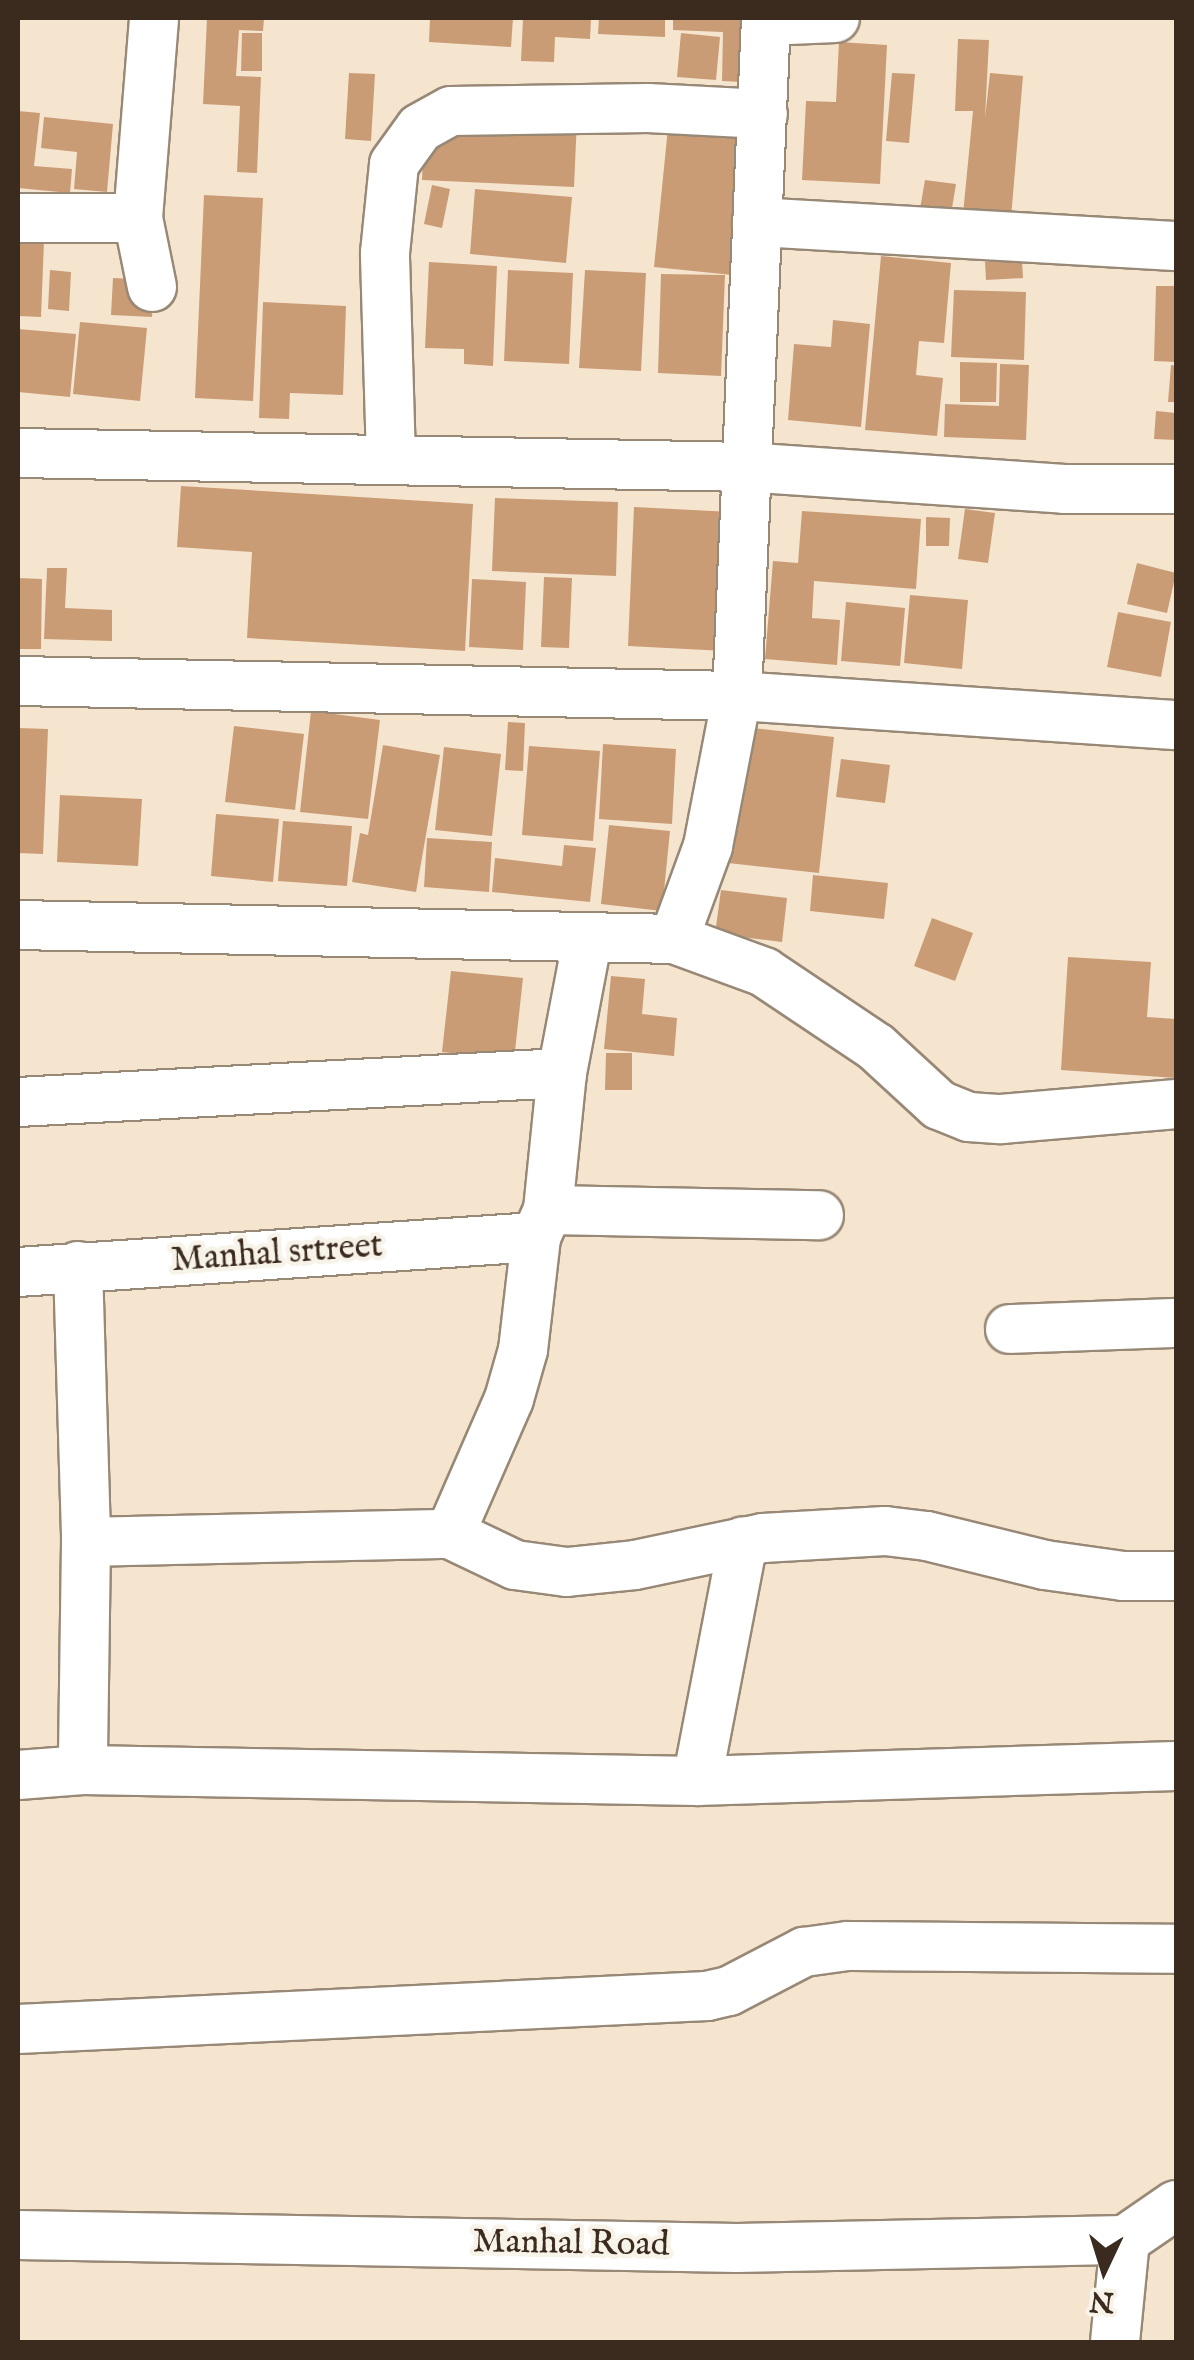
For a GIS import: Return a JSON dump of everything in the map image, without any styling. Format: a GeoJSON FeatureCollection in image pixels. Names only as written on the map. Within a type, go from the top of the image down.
{"type":"FeatureCollection","features":[{"type":"Feature","properties":{"kind":"street"},"geometry":{"type":"LineString","coordinates":[[152,287],[138,218],[154,18]]}},
{"type":"Feature","properties":{"kind":"street"},"geometry":{"type":"LineString","coordinates":[[674,939],[708,846],[737,696],[766,20],[835,18]]}},
{"type":"Feature","properties":{"kind":"street"},"geometry":{"type":"LineString","coordinates":[[391,459],[385,253],[394,164],[420,128],[450,111],[648,108],[763,114]]}},
{"type":"Feature","properties":{"kind":"street"},"geometry":{"type":"LineString","coordinates":[[18,218],[138,218]]}},
{"type":"Feature","properties":{"kind":"street"},"geometry":{"type":"LineString","coordinates":[[757,222],[1176,246]]}},
{"type":"Feature","properties":{"kind":"street"},"geometry":{"type":"LineString","coordinates":[[18,452],[744,467],[1064,489],[1176,489]]}},
{"type":"Feature","properties":{"kind":"street"},"geometry":{"type":"LineString","coordinates":[[18,681],[737,696],[1176,724]]}},
{"type":"Feature","properties":{"kind":"street"},"geometry":{"type":"LineString","coordinates":[[18,925],[674,939],[764,972],[876,1047],[940,1105],[969,1116],[1001,1119],[1176,1104]]}},
{"type":"Feature","properties":{"kind":"street"},"geometry":{"type":"LineString","coordinates":[[450,1534],[509,1398],[522,1350],[562,1074],[588,937]]}},
{"type":"Feature","properties":{"kind":"street"},"geometry":{"type":"LineString","coordinates":[[18,1102],[562,1074]]}},
{"type":"Feature","properties":{"kind":"street","name":"Manhal srtreet"},"geometry":{"type":"LineString","coordinates":[[18,1272],[542,1224],[819,1215]]}},
{"type":"Feature","properties":{"kind":"street"},"geometry":{"type":"LineString","coordinates":[[78,1266],[86,1542],[83,1770]]}},
{"type":"Feature","properties":{"kind":"street"},"geometry":{"type":"LineString","coordinates":[[1010,1329],[1176,1323]]}},
{"type":"Feature","properties":{"kind":"street"},"geometry":{"type":"LineString","coordinates":[[86,1542],[450,1534],[515,1565],[566,1572],[635,1565],[743,1541],[885,1532],[927,1536],[1045,1565],[1122,1576],[1176,1576]]}},
{"type":"Feature","properties":{"kind":"street"},"geometry":{"type":"LineString","coordinates":[[697,1780],[743,1541]]}},
{"type":"Feature","properties":{"kind":"street"},"geometry":{"type":"LineString","coordinates":[[18,1775],[83,1770],[697,1780],[1176,1766]]}},
{"type":"Feature","properties":{"kind":"street"},"geometry":{"type":"LineString","coordinates":[[18,2029],[706,1996],[729,1991],[804,1952],[848,1946],[1176,1950]]}},
{"type":"Feature","properties":{"kind":"street"},"geometry":{"type":"LineString","coordinates":[[1115,2342],[1125,2240],[1176,2206]]}},
{"type":"Feature","properties":{"kind":"street","name":"Manhal Road"},"geometry":{"type":"LineString","coordinates":[[18,2235],[736,2248],[1125,2240]]}},
{"type":"Feature","properties":{"kind":"building"},"geometry":{"type":"Polygon","coordinates":[[[207,18],[264,18],[263,31],[239,30],[236,76],[261,77],[257,173],[237,172],[240,106],[203,104],[207,18]]]}},
{"type":"Feature","properties":{"kind":"building"},"geometry":{"type":"Polygon","coordinates":[[[430,18],[513,18],[511,47],[429,42],[430,18]]]}},
{"type":"Feature","properties":{"kind":"building"},"geometry":{"type":"Polygon","coordinates":[[[523,18],[591,18],[590,39],[555,37],[554,62],[521,61],[523,18]]]}},
{"type":"Feature","properties":{"kind":"building"},"geometry":{"type":"Polygon","coordinates":[[[599,18],[665,18],[665,37],[598,34],[599,18]]]}},
{"type":"Feature","properties":{"kind":"building"},"geometry":{"type":"Polygon","coordinates":[[[673,18],[744,18],[742,82],[722,81],[723,32],[673,30],[673,18]]]}},
{"type":"Feature","properties":{"kind":"building"},"geometry":{"type":"Polygon","coordinates":[[[242,33],[262,33],[262,71],[241,71],[242,33]]]}},
{"type":"Feature","properties":{"kind":"building"},"geometry":{"type":"Polygon","coordinates":[[[681,33],[720,37],[716,80],[677,77],[681,33]]]}},
{"type":"Feature","properties":{"kind":"building"},"geometry":{"type":"Polygon","coordinates":[[[958,39],[989,40],[985,118],[990,73],[1023,76],[1011,218],[963,214],[973,111],[955,111],[958,39]]]}},
{"type":"Feature","properties":{"kind":"building"},"geometry":{"type":"Polygon","coordinates":[[[839,42],[887,45],[880,184],[802,180],[806,101],[836,102],[839,42]]]}},
{"type":"Feature","properties":{"kind":"building"},"geometry":{"type":"Polygon","coordinates":[[[349,73],[375,74],[371,141],[345,139],[349,73]]]}},
{"type":"Feature","properties":{"kind":"building"},"geometry":{"type":"Polygon","coordinates":[[[892,73],[915,74],[909,143],[886,141],[892,73]]]}},
{"type":"Feature","properties":{"kind":"building"},"geometry":{"type":"Polygon","coordinates":[[[18,111],[40,113],[34,166],[72,169],[70,193],[18,188],[18,111]]]}},
{"type":"Feature","properties":{"kind":"building"},"geometry":{"type":"Polygon","coordinates":[[[425,112],[577,119],[574,187],[422,180],[425,112]]]}},
{"type":"Feature","properties":{"kind":"building"},"geometry":{"type":"Polygon","coordinates":[[[44,117],[113,124],[107,192],[74,189],[77,152],[41,148],[44,117]]]}},
{"type":"Feature","properties":{"kind":"building"},"geometry":{"type":"Polygon","coordinates":[[[669,118],[746,126],[732,275],[654,267],[669,118]]]}},
{"type":"Feature","properties":{"kind":"building"},"geometry":{"type":"Polygon","coordinates":[[[925,180],[956,184],[951,214],[920,209],[925,180]]]}},
{"type":"Feature","properties":{"kind":"building"},"geometry":{"type":"Polygon","coordinates":[[[432,185],[450,189],[442,228],[424,224],[432,185]]]}},
{"type":"Feature","properties":{"kind":"building"},"geometry":{"type":"Polygon","coordinates":[[[475,189],[572,197],[566,263],[470,254],[475,189]]]}},
{"type":"Feature","properties":{"kind":"building"},"geometry":{"type":"Polygon","coordinates":[[[204,195],[263,198],[253,401],[195,398],[204,195]]]}},
{"type":"Feature","properties":{"kind":"building"},"geometry":{"type":"Polygon","coordinates":[[[18,240],[44,241],[41,317],[18,316],[18,240]]]}},
{"type":"Feature","properties":{"kind":"building"},"geometry":{"type":"Polygon","coordinates":[[[881,256],[951,263],[944,343],[919,341],[916,375],[943,378],[937,436],[865,430],[881,256]]]}},
{"type":"Feature","properties":{"kind":"building"},"geometry":{"type":"Polygon","coordinates":[[[1022,261],[1023,278],[986,280],[985,262],[1022,261]]]}},
{"type":"Feature","properties":{"kind":"building"},"geometry":{"type":"Polygon","coordinates":[[[429,262],[497,266],[493,366],[464,364],[464,349],[425,348],[429,262]]]}},
{"type":"Feature","properties":{"kind":"building"},"geometry":{"type":"Polygon","coordinates":[[[50,270],[71,272],[69,311],[48,309],[50,270]]]}},
{"type":"Feature","properties":{"kind":"building"},"geometry":{"type":"Polygon","coordinates":[[[508,270],[573,273],[569,364],[504,361],[508,270]]]}},
{"type":"Feature","properties":{"kind":"building"},"geometry":{"type":"Polygon","coordinates":[[[585,270],[646,273],[641,371],[579,368],[585,270]]]}},
{"type":"Feature","properties":{"kind":"building"},"geometry":{"type":"Polygon","coordinates":[[[661,274],[725,275],[721,376],[658,373],[661,274]]]}},
{"type":"Feature","properties":{"kind":"building"},"geometry":{"type":"Polygon","coordinates":[[[113,278],[154,280],[152,317],[111,315],[113,278]]]}},
{"type":"Feature","properties":{"kind":"building"},"geometry":{"type":"Polygon","coordinates":[[[1156,286],[1176,286],[1176,362],[1154,361],[1156,286]]]}},
{"type":"Feature","properties":{"kind":"building"},"geometry":{"type":"Polygon","coordinates":[[[954,290],[1026,292],[1024,360],[951,357],[954,290]]]}},
{"type":"Feature","properties":{"kind":"building"},"geometry":{"type":"Polygon","coordinates":[[[263,302],[346,306],[343,395],[290,393],[289,419],[259,418],[263,302]]]}},
{"type":"Feature","properties":{"kind":"building"},"geometry":{"type":"Polygon","coordinates":[[[833,320],[870,324],[861,427],[788,420],[794,344],[831,347],[833,320]]]}},
{"type":"Feature","properties":{"kind":"building"},"geometry":{"type":"Polygon","coordinates":[[[80,322],[147,328],[140,401],[73,394],[80,322]]]}},
{"type":"Feature","properties":{"kind":"building"},"geometry":{"type":"Polygon","coordinates":[[[18,329],[76,334],[70,397],[18,392],[18,329]]]}},
{"type":"Feature","properties":{"kind":"building"},"geometry":{"type":"Polygon","coordinates":[[[960,362],[997,363],[996,402],[960,402],[960,362]]]}},
{"type":"Feature","properties":{"kind":"building"},"geometry":{"type":"Polygon","coordinates":[[[1000,364],[1029,365],[1026,440],[944,437],[945,404],[999,406],[1000,364]]]}},
{"type":"Feature","properties":{"kind":"building"},"geometry":{"type":"Polygon","coordinates":[[[1171,365],[1176,366],[1176,402],[1168,402],[1171,365]]]}},
{"type":"Feature","properties":{"kind":"building"},"geometry":{"type":"Polygon","coordinates":[[[1156,411],[1176,413],[1176,440],[1154,439],[1156,411]]]}},
{"type":"Feature","properties":{"kind":"building"},"geometry":{"type":"Polygon","coordinates":[[[181,486],[473,504],[465,651],[247,638],[252,552],[177,547],[181,486]]]}},
{"type":"Feature","properties":{"kind":"building"},"geometry":{"type":"Polygon","coordinates":[[[495,498],[618,502],[616,576],[492,571],[495,498]]]}},
{"type":"Feature","properties":{"kind":"building"},"geometry":{"type":"Polygon","coordinates":[[[634,507],[732,512],[725,651],[628,646],[634,507]]]}},
{"type":"Feature","properties":{"kind":"building"},"geometry":{"type":"Polygon","coordinates":[[[965,509],[995,513],[988,563],[958,559],[965,509]]]}},
{"type":"Feature","properties":{"kind":"building"},"geometry":{"type":"Polygon","coordinates":[[[802,511],[921,519],[916,589],[814,581],[812,618],[840,620],[837,665],[765,659],[773,561],[798,563],[802,511]]]}},
{"type":"Feature","properties":{"kind":"building"},"geometry":{"type":"Polygon","coordinates":[[[926,517],[950,518],[949,546],[926,546],[926,517]]]}},
{"type":"Feature","properties":{"kind":"building"},"geometry":{"type":"Polygon","coordinates":[[[1137,563],[1176,573],[1167,613],[1127,604],[1137,563]]]}},
{"type":"Feature","properties":{"kind":"building"},"geometry":{"type":"Polygon","coordinates":[[[47,568],[67,568],[65,608],[112,610],[112,641],[44,639],[47,568]]]}},
{"type":"Feature","properties":{"kind":"building"},"geometry":{"type":"Polygon","coordinates":[[[544,577],[572,578],[569,648],[541,647],[544,577]]]}},
{"type":"Feature","properties":{"kind":"building"},"geometry":{"type":"Polygon","coordinates":[[[18,578],[42,579],[41,649],[18,649],[18,578]]]}},
{"type":"Feature","properties":{"kind":"building"},"geometry":{"type":"Polygon","coordinates":[[[472,579],[526,582],[523,650],[469,647],[472,579]]]}},
{"type":"Feature","properties":{"kind":"building"},"geometry":{"type":"Polygon","coordinates":[[[910,595],[968,600],[962,669],[904,663],[910,595]]]}},
{"type":"Feature","properties":{"kind":"building"},"geometry":{"type":"Polygon","coordinates":[[[846,602],[905,608],[900,666],[841,661],[846,602]]]}},
{"type":"Feature","properties":{"kind":"building"},"geometry":{"type":"Polygon","coordinates":[[[1118,612],[1171,622],[1161,677],[1107,667],[1118,612]]]}},
{"type":"Feature","properties":{"kind":"building"},"geometry":{"type":"Polygon","coordinates":[[[311,711],[380,720],[368,819],[300,812],[311,711]]]}},
{"type":"Feature","properties":{"kind":"building"},"geometry":{"type":"Polygon","coordinates":[[[508,722],[525,723],[523,771],[505,770],[508,722]]]}},
{"type":"Feature","properties":{"kind":"building"},"geometry":{"type":"Polygon","coordinates":[[[234,726],[304,734],[295,810],[225,802],[234,726]]]}},
{"type":"Feature","properties":{"kind":"building"},"geometry":{"type":"Polygon","coordinates":[[[744,727],[834,737],[819,873],[728,863],[744,727]]]}},
{"type":"Feature","properties":{"kind":"building"},"geometry":{"type":"Polygon","coordinates":[[[18,728],[48,729],[43,854],[18,853],[18,728]]]}},
{"type":"Feature","properties":{"kind":"building"},"geometry":{"type":"Polygon","coordinates":[[[603,744],[676,749],[672,824],[599,819],[603,744]]]}},
{"type":"Feature","properties":{"kind":"building"},"geometry":{"type":"Polygon","coordinates":[[[383,745],[440,755],[416,892],[352,882],[360,833],[368,835],[383,745]]]}},
{"type":"Feature","properties":{"kind":"building"},"geometry":{"type":"Polygon","coordinates":[[[529,746],[600,751],[593,841],[522,835],[529,746]]]}},
{"type":"Feature","properties":{"kind":"building"},"geometry":{"type":"Polygon","coordinates":[[[444,747],[501,754],[492,836],[435,830],[444,747]]]}},
{"type":"Feature","properties":{"kind":"building"},"geometry":{"type":"Polygon","coordinates":[[[841,759],[890,765],[885,803],[836,797],[841,759]]]}},
{"type":"Feature","properties":{"kind":"building"},"geometry":{"type":"Polygon","coordinates":[[[60,795],[142,799],[138,866],[57,862],[60,795]]]}},
{"type":"Feature","properties":{"kind":"building"},"geometry":{"type":"Polygon","coordinates":[[[216,814],[279,819],[273,882],[211,876],[216,814]]]}},
{"type":"Feature","properties":{"kind":"building"},"geometry":{"type":"Polygon","coordinates":[[[283,821],[352,826],[347,886],[278,881],[283,821]]]}},
{"type":"Feature","properties":{"kind":"building"},"geometry":{"type":"Polygon","coordinates":[[[609,825],[670,831],[662,911],[601,904],[609,825]]]}},
{"type":"Feature","properties":{"kind":"building"},"geometry":{"type":"Polygon","coordinates":[[[427,838],[492,842],[489,892],[424,887],[427,838]]]}},
{"type":"Feature","properties":{"kind":"building"},"geometry":{"type":"Polygon","coordinates":[[[564,845],[596,848],[590,902],[492,892],[495,858],[562,866],[564,845]]]}},
{"type":"Feature","properties":{"kind":"building"},"geometry":{"type":"Polygon","coordinates":[[[813,875],[888,883],[884,919],[810,911],[813,875]]]}},
{"type":"Feature","properties":{"kind":"building"},"geometry":{"type":"Polygon","coordinates":[[[721,890],[787,898],[782,942],[715,934],[721,890]]]}},
{"type":"Feature","properties":{"kind":"building"},"geometry":{"type":"Polygon","coordinates":[[[932,918],[973,933],[955,981],[914,966],[932,918]]]}},
{"type":"Feature","properties":{"kind":"building"},"geometry":{"type":"Polygon","coordinates":[[[1068,957],[1151,962],[1147,1017],[1176,1019],[1176,1078],[1061,1070],[1068,957]]]}},
{"type":"Feature","properties":{"kind":"building"},"geometry":{"type":"Polygon","coordinates":[[[451,971],[523,978],[514,1060],[442,1052],[451,971]]]}},
{"type":"Feature","properties":{"kind":"building"},"geometry":{"type":"Polygon","coordinates":[[[611,976],[645,979],[642,1014],[677,1018],[674,1056],[604,1049],[611,976]]]}},
{"type":"Feature","properties":{"kind":"building"},"geometry":{"type":"Polygon","coordinates":[[[606,1053],[632,1053],[632,1090],[605,1090],[606,1053]]]}}]}
